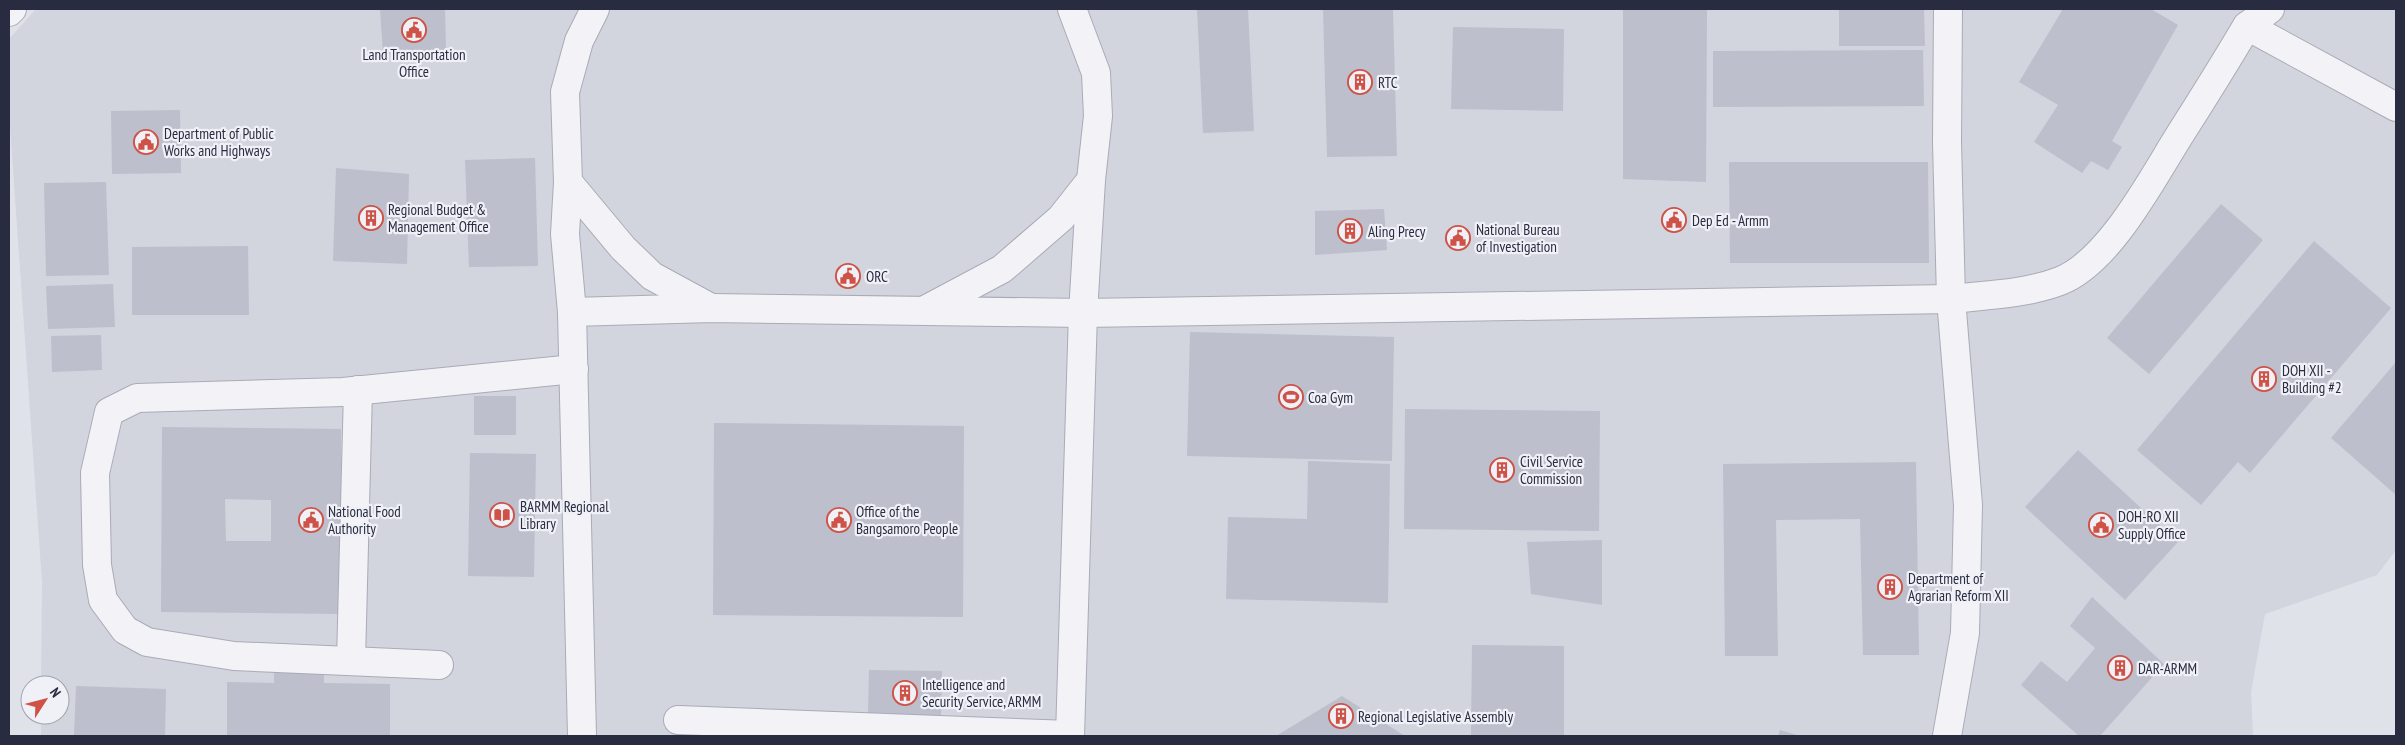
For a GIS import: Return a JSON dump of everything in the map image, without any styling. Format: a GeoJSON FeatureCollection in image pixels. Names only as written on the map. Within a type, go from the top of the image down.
{"type":"FeatureCollection","features":[{"type":"Feature","properties":{"kind":"street"},"geometry":{"type":"LineString","coordinates":[[9,12],[12,9]]}},
{"type":"Feature","properties":{"kind":"street"},"geometry":{"type":"LineString","coordinates":[[582,736],[574,369],[572,312],[565,234],[568,182],[566,92],[578,41],[596,9]]}},
{"type":"Feature","properties":{"kind":"street"},"geometry":{"type":"LineString","coordinates":[[678,720],[1070,735],[1082,313],[1098,116],[1096,73],[1072,9]]}},
{"type":"Feature","properties":{"kind":"street"},"geometry":{"type":"LineString","coordinates":[[1947,736],[1965,633],[1968,505],[1951,299],[1947,142],[1948,9]]}},
{"type":"Feature","properties":{"kind":"street"},"geometry":{"type":"LineString","coordinates":[[572,312],[711,308],[1082,313],[1951,299],[2024,291],[2061,281],[2082,268],[2132,213],[2248,26],[2270,9]]}},
{"type":"Feature","properties":{"kind":"street"},"geometry":{"type":"LineString","coordinates":[[2248,26],[2396,108]]}},
{"type":"Feature","properties":{"kind":"street"},"geometry":{"type":"LineString","coordinates":[[921,312],[1002,269],[1061,218],[1092,180]]}},
{"type":"Feature","properties":{"kind":"street"},"geometry":{"type":"LineString","coordinates":[[568,182],[623,248],[652,276],[711,308]]}},
{"type":"Feature","properties":{"kind":"street"},"geometry":{"type":"LineString","coordinates":[[439,665],[234,656],[147,642],[125,630],[103,600],[97,565],[95,473],[109,412],[137,398],[358,390],[574,369]]}},
{"type":"Feature","properties":{"kind":"street"},"geometry":{"type":"LineString","coordinates":[[351,661],[358,390]]}},
{"type":"Feature","properties":{"kind":"shaded area"},"geometry":{"type":"Polygon","coordinates":[[[36,9],[2396,9],[2396,550],[2377,575],[2265,614],[2251,692],[2253,736],[41,736],[41,725],[70,725],[70,675],[41,675],[42,582],[9,112],[9,39],[36,9]]]}},
{"type":"Feature","properties":{"kind":"building","name":"Land Transportation Office"},"geometry":{"type":"Polygon","coordinates":[[[380,9],[445,9],[446,51],[383,54],[380,9]]]}},
{"type":"Feature","properties":{"kind":"building"},"geometry":{"type":"Polygon","coordinates":[[[1197,9],[1248,9],[1254,131],[1203,133],[1197,9]]]}},
{"type":"Feature","properties":{"kind":"building","name":"RTC"},"geometry":{"type":"Polygon","coordinates":[[[1323,9],[1393,9],[1397,156],[1327,157],[1323,9]]]}},
{"type":"Feature","properties":{"kind":"building"},"geometry":{"type":"Polygon","coordinates":[[[1623,9],[1707,9],[1706,182],[1623,179],[1623,9]]]}},
{"type":"Feature","properties":{"kind":"building"},"geometry":{"type":"Polygon","coordinates":[[[1839,9],[1924,9],[1925,46],[1839,46],[1839,9]]]}},
{"type":"Feature","properties":{"kind":"building"},"geometry":{"type":"Polygon","coordinates":[[[2063,9],[2151,9],[2178,25],[2112,141],[2122,147],[2108,170],[2091,161],[2082,173],[2034,142],[2058,105],[2019,82],[2063,9]]]}},
{"type":"Feature","properties":{"kind":"building"},"geometry":{"type":"Polygon","coordinates":[[[1453,27],[1564,29],[1563,111],[1451,109],[1453,27]]]}},
{"type":"Feature","properties":{"kind":"building"},"geometry":{"type":"Polygon","coordinates":[[[1923,50],[1924,106],[1713,107],[1713,51],[1923,50]]]}},
{"type":"Feature","properties":{"kind":"building","name":"Department of Public Works and Highways"},"geometry":{"type":"Polygon","coordinates":[[[180,110],[181,173],[112,174],[111,111],[180,110]]]}},
{"type":"Feature","properties":{"kind":"building"},"geometry":{"type":"Polygon","coordinates":[[[535,158],[538,266],[469,267],[465,160],[535,158]]]}},
{"type":"Feature","properties":{"kind":"building"},"geometry":{"type":"Polygon","coordinates":[[[1729,162],[1928,162],[1929,263],[1730,263],[1729,162]]]}},
{"type":"Feature","properties":{"kind":"building","name":"Regional Budget & Management Office"},"geometry":{"type":"Polygon","coordinates":[[[336,168],[409,174],[407,264],[333,261],[336,168]]]}},
{"type":"Feature","properties":{"kind":"building"},"geometry":{"type":"Polygon","coordinates":[[[106,182],[109,275],[46,276],[44,183],[106,182]]]}},
{"type":"Feature","properties":{"kind":"building"},"geometry":{"type":"Polygon","coordinates":[[[2221,204],[2263,240],[2149,374],[2107,338],[2221,204]]]}},
{"type":"Feature","properties":{"kind":"building","name":"Aling Precy"},"geometry":{"type":"Polygon","coordinates":[[[1384,209],[1387,250],[1315,255],[1315,211],[1384,209]]]}},
{"type":"Feature","properties":{"kind":"building","name":"DOH XII - Building #2"},"geometry":{"type":"Polygon","coordinates":[[[2314,241],[2391,308],[2250,473],[2238,462],[2201,505],[2137,450],[2314,241]]]}},
{"type":"Feature","properties":{"kind":"building"},"geometry":{"type":"Polygon","coordinates":[[[248,246],[249,315],[132,315],[132,247],[248,246]]]}},
{"type":"Feature","properties":{"kind":"building"},"geometry":{"type":"Polygon","coordinates":[[[113,284],[115,327],[48,329],[46,286],[113,284]]]}},
{"type":"Feature","properties":{"kind":"building","name":"Coa Gym"},"geometry":{"type":"Polygon","coordinates":[[[1190,332],[1394,337],[1392,461],[1187,456],[1190,332]]]}},
{"type":"Feature","properties":{"kind":"building"},"geometry":{"type":"Polygon","coordinates":[[[101,335],[102,370],[52,372],[51,336],[101,335]]]}},
{"type":"Feature","properties":{"kind":"building"},"geometry":{"type":"Polygon","coordinates":[[[2396,362],[2396,495],[2331,438],[2396,362]]]}},
{"type":"Feature","properties":{"kind":"building"},"geometry":{"type":"Polygon","coordinates":[[[474,396],[516,396],[516,435],[474,435],[474,396]]]}},
{"type":"Feature","properties":{"kind":"building","name":"Civil Service Commission"},"geometry":{"type":"Polygon","coordinates":[[[1405,409],[1600,411],[1599,531],[1404,529],[1405,409]]]}},
{"type":"Feature","properties":{"kind":"building","name":"Office of the Bangsamoro People"},"geometry":{"type":"Polygon","coordinates":[[[714,423],[964,426],[963,617],[713,615],[714,423]]]}},
{"type":"Feature","properties":{"kind":"building","name":"National Food Authority"},"geometry":{"type":"Polygon","coordinates":[[[162,427],[341,429],[341,495],[351,495],[341,614],[161,612],[162,427]],[[225,499],[226,541],[271,541],[271,500],[225,499]]]}},
{"type":"Feature","properties":{"kind":"building","name":"DOH-RO XII Supply Office"},"geometry":{"type":"Polygon","coordinates":[[[2078,450],[2178,542],[2125,600],[2025,507],[2078,450]]]}},
{"type":"Feature","properties":{"kind":"building","name":"BARMM Regional Library"},"geometry":{"type":"Polygon","coordinates":[[[470,453],[536,454],[534,577],[468,576],[470,453]]]}},
{"type":"Feature","properties":{"kind":"building"},"geometry":{"type":"Polygon","coordinates":[[[1308,461],[1390,464],[1388,603],[1226,599],[1228,517],[1307,519],[1308,461]]]}},
{"type":"Feature","properties":{"kind":"building","name":"Department of Agrarian Reform XII"},"geometry":{"type":"Polygon","coordinates":[[[1916,462],[1919,655],[1863,655],[1860,519],[1776,520],[1778,656],[1725,656],[1723,464],[1916,462]]]}},
{"type":"Feature","properties":{"kind":"building"},"geometry":{"type":"Polygon","coordinates":[[[1602,540],[1602,605],[1531,594],[1527,542],[1602,540]]]}},
{"type":"Feature","properties":{"kind":"building","name":"DAR-ARMM"},"geometry":{"type":"Polygon","coordinates":[[[2092,597],[2164,664],[2100,736],[2079,736],[2021,685],[2041,661],[2067,682],[2095,648],[2070,626],[2092,597]]]}},
{"type":"Feature","properties":{"kind":"building"},"geometry":{"type":"Polygon","coordinates":[[[1472,645],[1564,646],[1564,736],[1471,736],[1472,645]]]}},
{"type":"Feature","properties":{"kind":"building","name":"Intelligence and Security Service, ARMM"},"geometry":{"type":"Polygon","coordinates":[[[869,670],[942,671],[941,717],[868,715],[869,670]]]}},
{"type":"Feature","properties":{"kind":"building"},"geometry":{"type":"Polygon","coordinates":[[[274,672],[324,672],[324,683],[390,684],[390,736],[227,736],[227,682],[274,683],[274,672]]]}},
{"type":"Feature","properties":{"kind":"building"},"geometry":{"type":"Polygon","coordinates":[[[76,686],[166,689],[165,736],[74,736],[76,686]]]}},
{"type":"Feature","properties":{"kind":"building","name":"Regional Legislative Assembly"},"geometry":{"type":"Polygon","coordinates":[[[1342,696],[1405,736],[1276,736],[1342,696]]]}},
{"type":"Feature","properties":{"kind":"building"},"geometry":{"type":"Polygon","coordinates":[[[1780,730],[1800,736],[1778,736],[1780,730]]]}},
{"type":"Feature","properties":{"kind":"place","name":"Land Transportation Office"},"geometry":{"type":"Point","coordinates":[414,30]}},
{"type":"Feature","properties":{"kind":"place","name":"RTC"},"geometry":{"type":"Point","coordinates":[1360,82]}},
{"type":"Feature","properties":{"kind":"place","name":"Department of Public Works and Highways"},"geometry":{"type":"Point","coordinates":[146,142]}},
{"type":"Feature","properties":{"kind":"place","name":"Regional Budget & Management Office"},"geometry":{"type":"Point","coordinates":[371,218]}},
{"type":"Feature","properties":{"kind":"place","name":"Dep Ed - Armm"},"geometry":{"type":"Point","coordinates":[1674,220]}},
{"type":"Feature","properties":{"kind":"place","name":"Aling Precy"},"geometry":{"type":"Point","coordinates":[1350,231]}},
{"type":"Feature","properties":{"kind":"place","name":"National Bureau of Investigation"},"geometry":{"type":"Point","coordinates":[1458,238]}},
{"type":"Feature","properties":{"kind":"place","name":"ORC"},"geometry":{"type":"Point","coordinates":[848,276]}},
{"type":"Feature","properties":{"kind":"place","name":"DOH XII - Building #2"},"geometry":{"type":"Point","coordinates":[2264,379]}},
{"type":"Feature","properties":{"kind":"place","name":"Coa Gym"},"geometry":{"type":"Point","coordinates":[1291,397]}},
{"type":"Feature","properties":{"kind":"place","name":"Civil Service Commission"},"geometry":{"type":"Point","coordinates":[1502,470]}},
{"type":"Feature","properties":{"kind":"place","name":"BARMM Regional Library"},"geometry":{"type":"Point","coordinates":[502,515]}},
{"type":"Feature","properties":{"kind":"place","name":"National Food Authority"},"geometry":{"type":"Point","coordinates":[311,520]}},
{"type":"Feature","properties":{"kind":"place","name":"Office of the Bangsamoro People"},"geometry":{"type":"Point","coordinates":[839,520]}},
{"type":"Feature","properties":{"kind":"place","name":"DOH-RO XII Supply Office"},"geometry":{"type":"Point","coordinates":[2101,525]}},
{"type":"Feature","properties":{"kind":"place","name":"Department of Agrarian Reform XII"},"geometry":{"type":"Point","coordinates":[1890,587]}},
{"type":"Feature","properties":{"kind":"place","name":"DAR-ARMM"},"geometry":{"type":"Point","coordinates":[2120,668]}},
{"type":"Feature","properties":{"kind":"place","name":"Intelligence and Security Service, ARMM"},"geometry":{"type":"Point","coordinates":[905,693]}},
{"type":"Feature","properties":{"kind":"place","name":"Regional Legislative Assembly"},"geometry":{"type":"Point","coordinates":[1341,716]}}]}
